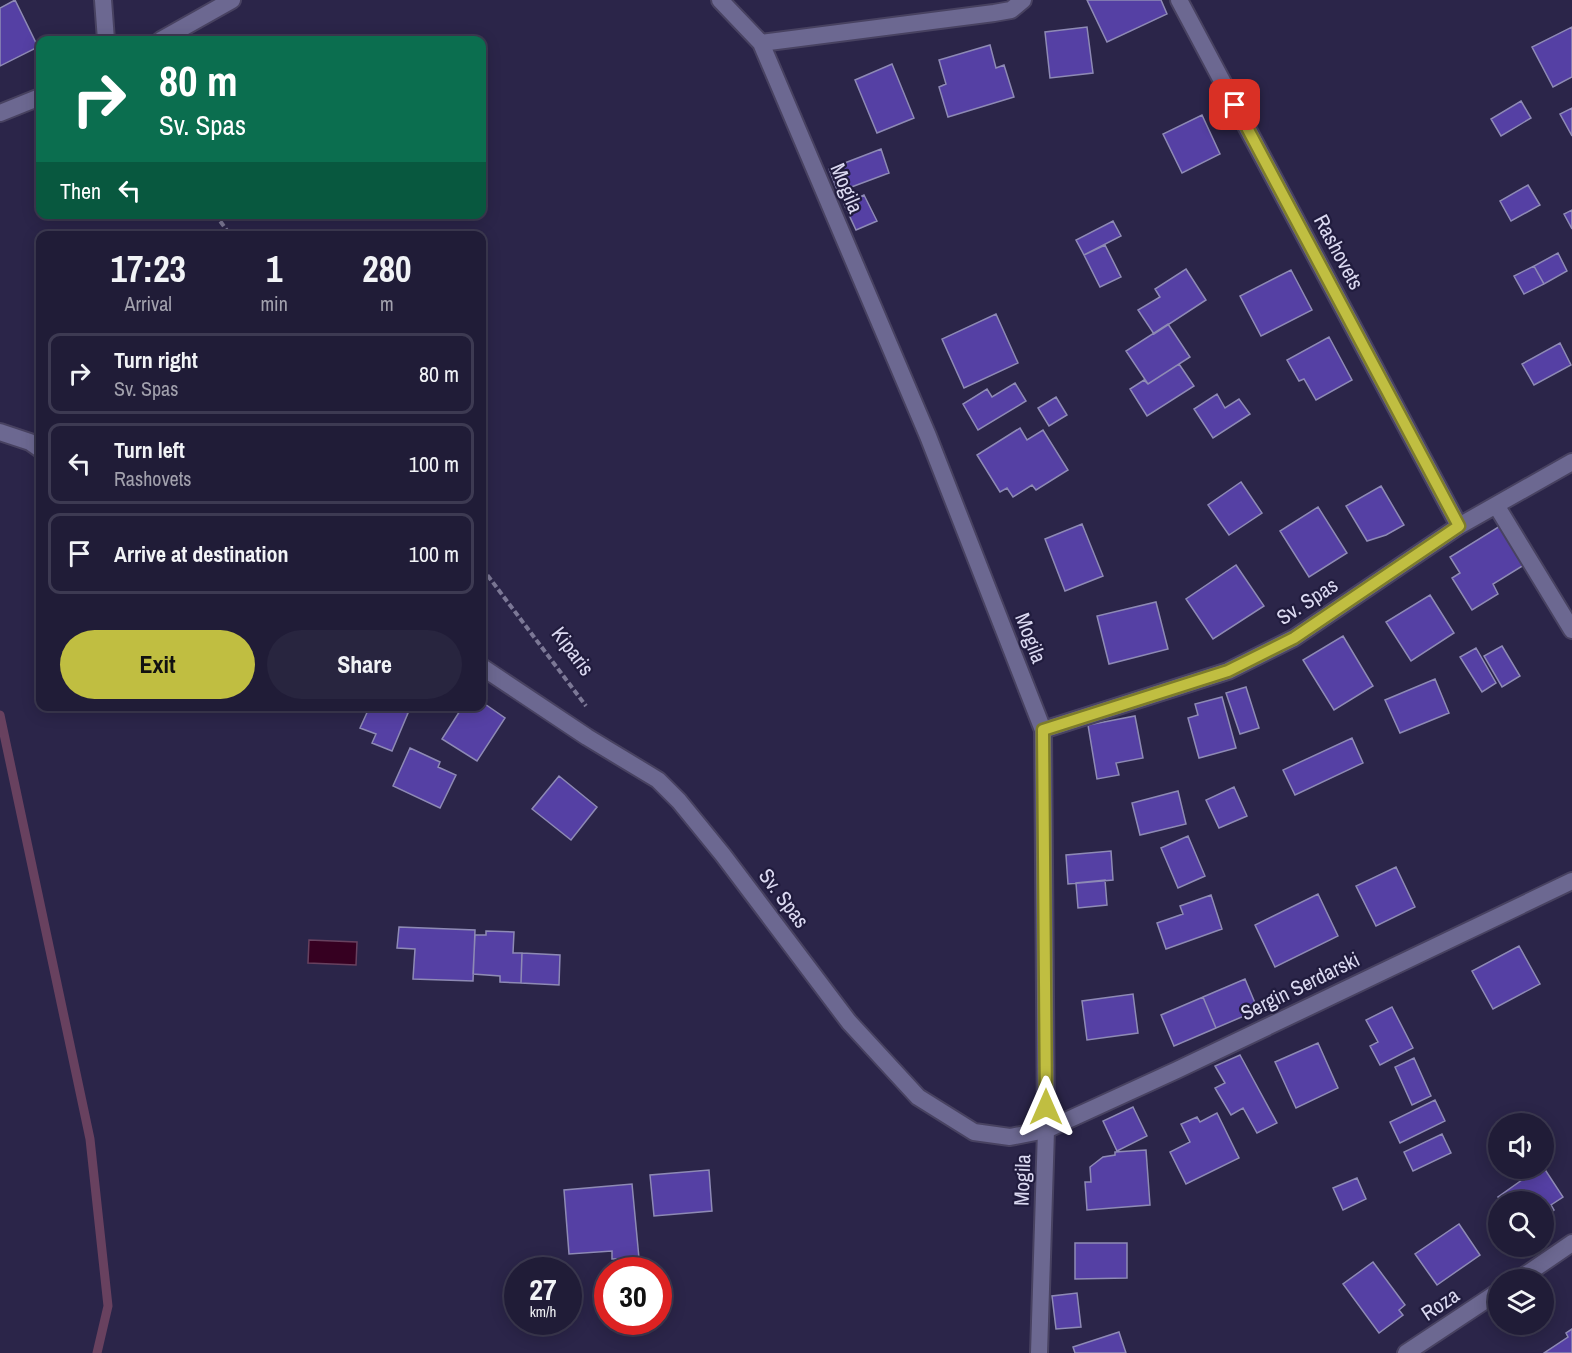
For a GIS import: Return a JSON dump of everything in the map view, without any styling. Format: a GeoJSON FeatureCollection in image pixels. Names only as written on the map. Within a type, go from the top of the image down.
{"type":"FeatureCollection","features":[{"type":"Feature","properties":{"kind":"street"},"geometry":{"type":"LineString","coordinates":[[103,0],[106,36]]}},
{"type":"Feature","properties":{"kind":"street"},"geometry":{"type":"LineString","coordinates":[[168,36],[232,0]]}},
{"type":"Feature","properties":{"kind":"street","name":"Mogila"},"geometry":{"type":"LineString","coordinates":[[720,0],[761,43],[928,436],[1043,730],[1046,1130],[1039,1353]]}},
{"type":"Feature","properties":{"kind":"street"},"geometry":{"type":"LineString","coordinates":[[761,43],[994,13],[1011,9],[1023,0]]}},
{"type":"Feature","properties":{"kind":"street","name":"Rashovets"},"geometry":{"type":"LineString","coordinates":[[1179,0],[1459,526]]}},
{"type":"Feature","properties":{"kind":"street"},"geometry":{"type":"LineString","coordinates":[[0,113],[36,99]]}},
{"type":"Feature","properties":{"kind":"street"},"geometry":{"type":"LineString","coordinates":[[0,432],[36,446]]}},
{"type":"Feature","properties":{"kind":"street","name":"Sv. Spas"},"geometry":{"type":"LineString","coordinates":[[1043,730],[1238,666],[1303,632],[1459,526],[1572,462]]}},
{"type":"Feature","properties":{"kind":"street"},"geometry":{"type":"LineString","coordinates":[[1496,505],[1572,630]]}},
{"type":"Feature","properties":{"kind":"street","name":"Sv. Spas"},"geometry":{"type":"LineString","coordinates":[[486,670],[587,737],[658,780],[679,801],[723,855],[849,1022],[918,1097],[974,1132],[1010,1137],[1046,1130]]}},
{"type":"Feature","properties":{"kind":"street","name":"Sergin Serdarski"},"geometry":{"type":"LineString","coordinates":[[1046,1130],[1188,1065],[1572,881]]}},
{"type":"Feature","properties":{"kind":"street"},"geometry":{"type":"LineString","coordinates":[[1534,1269],[1572,1243]]}},
{"type":"Feature","properties":{"kind":"street","name":"Roza"},"geometry":{"type":"LineString","coordinates":[[1406,1353],[1488,1299]]}},
{"type":"Feature","properties":{"kind":"path","name":"Kiparis"},"geometry":{"type":"LineString","coordinates":[[486,573],[586,707]]}},
{"type":"Feature","properties":{"kind":"shaded area"},"geometry":{"type":"Polygon","coordinates":[[[309,940],[357,942],[356,965],[308,963],[309,940]]]}},
{"type":"Feature","properties":{"kind":"building"},"geometry":{"type":"Polygon","coordinates":[[[15,0],[36,43],[36,48],[0,66],[0,8],[15,0]]]}},
{"type":"Feature","properties":{"kind":"building"},"geometry":{"type":"Polygon","coordinates":[[[1087,0],[1161,0],[1167,14],[1107,42],[1087,0]]]}},
{"type":"Feature","properties":{"kind":"building"},"geometry":{"type":"Polygon","coordinates":[[[1087,27],[1093,73],[1050,78],[1045,32],[1087,27]]]}},
{"type":"Feature","properties":{"kind":"building"},"geometry":{"type":"Polygon","coordinates":[[[1572,27],[1572,77],[1553,87],[1532,47],[1572,27]]]}},
{"type":"Feature","properties":{"kind":"building"},"geometry":{"type":"Polygon","coordinates":[[[990,45],[996,68],[1004,65],[1014,97],[948,117],[939,87],[946,84],[939,60],[990,45]]]}},
{"type":"Feature","properties":{"kind":"building"},"geometry":{"type":"Polygon","coordinates":[[[892,64],[914,118],[877,133],[855,80],[892,64]]]}},
{"type":"Feature","properties":{"kind":"building"},"geometry":{"type":"Polygon","coordinates":[[[1521,101],[1531,118],[1501,136],[1491,119],[1521,101]]]}},
{"type":"Feature","properties":{"kind":"building"},"geometry":{"type":"Polygon","coordinates":[[[1572,108],[1572,136],[1560,114],[1572,108]]]}},
{"type":"Feature","properties":{"kind":"building"},"geometry":{"type":"Polygon","coordinates":[[[1202,115],[1220,154],[1182,173],[1163,134],[1202,115]]]}},
{"type":"Feature","properties":{"kind":"building"},"geometry":{"type":"Polygon","coordinates":[[[881,149],[889,173],[838,192],[829,169],[881,149]]]}},
{"type":"Feature","properties":{"kind":"building"},"geometry":{"type":"Polygon","coordinates":[[[1528,185],[1540,205],[1511,221],[1500,201],[1528,185]]]}},
{"type":"Feature","properties":{"kind":"building"},"geometry":{"type":"Polygon","coordinates":[[[864,195],[877,221],[856,230],[844,204],[864,195]]]}},
{"type":"Feature","properties":{"kind":"building"},"geometry":{"type":"Polygon","coordinates":[[[1572,210],[1572,229],[1564,214],[1572,210]]]}},
{"type":"Feature","properties":{"kind":"building"},"geometry":{"type":"Polygon","coordinates":[[[1113,221],[1121,236],[1084,255],[1076,240],[1113,221]]]}},
{"type":"Feature","properties":{"kind":"building"},"geometry":{"type":"Polygon","coordinates":[[[1105,245],[1121,277],[1100,287],[1084,255],[1105,245]]]}},
{"type":"Feature","properties":{"kind":"building"},"geometry":{"type":"Polygon","coordinates":[[[1558,253],[1567,271],[1544,284],[1534,266],[1558,253]]]}},
{"type":"Feature","properties":{"kind":"building"},"geometry":{"type":"Polygon","coordinates":[[[1534,266],[1544,284],[1524,294],[1514,276],[1534,266]]]}},
{"type":"Feature","properties":{"kind":"building"},"geometry":{"type":"Polygon","coordinates":[[[1186,269],[1206,300],[1154,334],[1138,310],[1160,297],[1155,289],[1186,269]]]}},
{"type":"Feature","properties":{"kind":"building"},"geometry":{"type":"Polygon","coordinates":[[[1291,270],[1312,310],[1261,336],[1240,296],[1291,270]]]}},
{"type":"Feature","properties":{"kind":"building"},"geometry":{"type":"Polygon","coordinates":[[[996,314],[1018,363],[964,388],[942,339],[996,314]]]}},
{"type":"Feature","properties":{"kind":"building"},"geometry":{"type":"Polygon","coordinates":[[[1168,324],[1190,357],[1148,384],[1126,351],[1168,324]]]}},
{"type":"Feature","properties":{"kind":"building"},"geometry":{"type":"Polygon","coordinates":[[[1329,337],[1352,380],[1316,400],[1304,379],[1299,381],[1287,360],[1329,337]]]}},
{"type":"Feature","properties":{"kind":"building"},"geometry":{"type":"Polygon","coordinates":[[[1560,343],[1571,365],[1534,385],[1522,364],[1560,343]]]}},
{"type":"Feature","properties":{"kind":"building"},"geometry":{"type":"Polygon","coordinates":[[[1179,364],[1194,386],[1147,416],[1130,389],[1144,380],[1148,384],[1179,364]]]}},
{"type":"Feature","properties":{"kind":"building"},"geometry":{"type":"Polygon","coordinates":[[[1015,383],[1026,401],[978,430],[963,404],[987,389],[992,397],[1015,383]]]}},
{"type":"Feature","properties":{"kind":"building"},"geometry":{"type":"Polygon","coordinates":[[[1217,394],[1225,408],[1239,399],[1250,414],[1213,438],[1194,409],[1217,394]]]}},
{"type":"Feature","properties":{"kind":"building"},"geometry":{"type":"Polygon","coordinates":[[[1056,397],[1067,415],[1049,426],[1038,408],[1056,397]]]}},
{"type":"Feature","properties":{"kind":"building"},"geometry":{"type":"Polygon","coordinates":[[[1020,428],[1027,440],[1043,430],[1068,470],[1036,490],[1032,485],[1013,497],[1007,488],[1000,492],[977,455],[1020,428]]]}},
{"type":"Feature","properties":{"kind":"building"},"geometry":{"type":"Polygon","coordinates":[[[1241,482],[1262,513],[1229,535],[1208,505],[1241,482]]]}},
{"type":"Feature","properties":{"kind":"building"},"geometry":{"type":"Polygon","coordinates":[[[1381,486],[1404,525],[1386,535],[1367,541],[1346,506],[1381,486]]]}},
{"type":"Feature","properties":{"kind":"building"},"geometry":{"type":"Polygon","coordinates":[[[1318,507],[1347,553],[1309,577],[1280,531],[1318,507]]]}},
{"type":"Feature","properties":{"kind":"building"},"geometry":{"type":"Polygon","coordinates":[[[1082,524],[1103,576],[1065,591],[1045,539],[1082,524]]]}},
{"type":"Feature","properties":{"kind":"building"},"geometry":{"type":"Polygon","coordinates":[[[1500,526],[1524,565],[1493,584],[1498,594],[1472,610],[1452,578],[1460,573],[1450,557],[1500,526]]]}},
{"type":"Feature","properties":{"kind":"building"},"geometry":{"type":"Polygon","coordinates":[[[1236,565],[1264,606],[1213,639],[1186,599],[1236,565]]]}},
{"type":"Feature","properties":{"kind":"building"},"geometry":{"type":"Polygon","coordinates":[[[1430,595],[1454,633],[1411,661],[1386,622],[1430,595]]]}},
{"type":"Feature","properties":{"kind":"building"},"geometry":{"type":"Polygon","coordinates":[[[1156,602],[1168,649],[1109,664],[1097,616],[1156,602]]]}},
{"type":"Feature","properties":{"kind":"building"},"geometry":{"type":"Polygon","coordinates":[[[1343,636],[1373,686],[1334,710],[1303,660],[1343,636]]]}},
{"type":"Feature","properties":{"kind":"building"},"geometry":{"type":"Polygon","coordinates":[[[1502,646],[1520,676],[1502,687],[1484,656],[1502,646]]]}},
{"type":"Feature","properties":{"kind":"building"},"geometry":{"type":"Polygon","coordinates":[[[1476,648],[1496,683],[1482,692],[1460,657],[1476,648]]]}},
{"type":"Feature","properties":{"kind":"building"},"geometry":{"type":"Polygon","coordinates":[[[1435,679],[1449,713],[1400,733],[1385,700],[1435,679]]]}},
{"type":"Feature","properties":{"kind":"building"},"geometry":{"type":"Polygon","coordinates":[[[1246,687],[1259,728],[1240,734],[1226,693],[1246,687]]]}},
{"type":"Feature","properties":{"kind":"building"},"geometry":{"type":"Polygon","coordinates":[[[1222,697],[1236,748],[1199,758],[1188,718],[1198,715],[1195,704],[1222,697]]]}},
{"type":"Feature","properties":{"kind":"building"},"geometry":{"type":"Polygon","coordinates":[[[486,705],[505,718],[477,761],[442,739],[460,711],[486,711],[486,705]]]}},
{"type":"Feature","properties":{"kind":"building"},"geometry":{"type":"Polygon","coordinates":[[[368,711],[408,713],[392,751],[372,743],[376,734],[360,728],[368,711]]]}},
{"type":"Feature","properties":{"kind":"building"},"geometry":{"type":"Polygon","coordinates":[[[1135,716],[1143,758],[1116,763],[1119,775],[1097,779],[1088,725],[1135,716]]]}},
{"type":"Feature","properties":{"kind":"building"},"geometry":{"type":"Polygon","coordinates":[[[1352,738],[1363,763],[1295,795],[1283,770],[1352,738]]]}},
{"type":"Feature","properties":{"kind":"building"},"geometry":{"type":"Polygon","coordinates":[[[410,748],[440,762],[438,767],[456,775],[440,808],[393,786],[410,748]]]}},
{"type":"Feature","properties":{"kind":"building"},"geometry":{"type":"Polygon","coordinates":[[[559,776],[597,807],[571,840],[532,809],[559,776]]]}},
{"type":"Feature","properties":{"kind":"building"},"geometry":{"type":"Polygon","coordinates":[[[1234,787],[1247,816],[1219,828],[1206,800],[1234,787]]]}},
{"type":"Feature","properties":{"kind":"building"},"geometry":{"type":"Polygon","coordinates":[[[1178,791],[1186,824],[1140,835],[1132,803],[1178,791]]]}},
{"type":"Feature","properties":{"kind":"building"},"geometry":{"type":"Polygon","coordinates":[[[1188,836],[1205,876],[1178,888],[1161,848],[1188,836]]]}},
{"type":"Feature","properties":{"kind":"building"},"geometry":{"type":"Polygon","coordinates":[[[1111,851],[1113,880],[1068,884],[1066,855],[1111,851]]]}},
{"type":"Feature","properties":{"kind":"building"},"geometry":{"type":"Polygon","coordinates":[[[1396,867],[1415,907],[1376,926],[1356,886],[1396,867]]]}},
{"type":"Feature","properties":{"kind":"building"},"geometry":{"type":"Polygon","coordinates":[[[1105,880],[1107,905],[1078,908],[1076,883],[1105,880]]]}},
{"type":"Feature","properties":{"kind":"building"},"geometry":{"type":"Polygon","coordinates":[[[1318,894],[1338,936],[1275,967],[1255,925],[1318,894]]]}},
{"type":"Feature","properties":{"kind":"building"},"geometry":{"type":"Polygon","coordinates":[[[1211,895],[1222,929],[1166,949],[1157,923],[1183,914],[1180,906],[1211,895]]]}},
{"type":"Feature","properties":{"kind":"building"},"geometry":{"type":"Polygon","coordinates":[[[399,927],[475,930],[473,981],[413,979],[415,949],[397,948],[399,927]]]}},
{"type":"Feature","properties":{"kind":"building"},"geometry":{"type":"Polygon","coordinates":[[[486,931],[514,932],[513,953],[522,953],[521,983],[500,982],[500,976],[473,974],[475,935],[486,935],[486,931]]]}},
{"type":"Feature","properties":{"kind":"building"},"geometry":{"type":"Polygon","coordinates":[[[1519,946],[1540,984],[1493,1009],[1472,971],[1519,946]]]}},
{"type":"Feature","properties":{"kind":"building"},"geometry":{"type":"Polygon","coordinates":[[[522,953],[560,955],[559,985],[521,983],[522,953]]]}},
{"type":"Feature","properties":{"kind":"building"},"geometry":{"type":"Polygon","coordinates":[[[1245,979],[1258,1010],[1216,1028],[1203,997],[1245,979]]]}},
{"type":"Feature","properties":{"kind":"building"},"geometry":{"type":"Polygon","coordinates":[[[1133,994],[1138,1033],[1087,1040],[1082,1001],[1133,994]]]}},
{"type":"Feature","properties":{"kind":"building"},"geometry":{"type":"Polygon","coordinates":[[[1203,997],[1216,1028],[1174,1046],[1161,1015],[1203,997]]]}},
{"type":"Feature","properties":{"kind":"building"},"geometry":{"type":"Polygon","coordinates":[[[1392,1007],[1413,1048],[1380,1065],[1370,1046],[1378,1042],[1366,1020],[1392,1007]]]}},
{"type":"Feature","properties":{"kind":"building"},"geometry":{"type":"Polygon","coordinates":[[[1318,1043],[1338,1088],[1296,1108],[1275,1062],[1318,1043]]]}},
{"type":"Feature","properties":{"kind":"building"},"geometry":{"type":"Polygon","coordinates":[[[1240,1055],[1277,1123],[1257,1133],[1243,1108],[1231,1115],[1215,1088],[1225,1083],[1215,1066],[1240,1055]]]}},
{"type":"Feature","properties":{"kind":"building"},"geometry":{"type":"Polygon","coordinates":[[[1414,1058],[1431,1096],[1412,1105],[1395,1067],[1414,1058]]]}},
{"type":"Feature","properties":{"kind":"building"},"geometry":{"type":"Polygon","coordinates":[[[1435,1100],[1445,1121],[1400,1143],[1390,1122],[1435,1100]]]}},
{"type":"Feature","properties":{"kind":"building"},"geometry":{"type":"Polygon","coordinates":[[[1133,1107],[1147,1136],[1117,1151],[1103,1121],[1133,1107]]]}},
{"type":"Feature","properties":{"kind":"building"},"geometry":{"type":"Polygon","coordinates":[[[1217,1113],[1239,1158],[1186,1184],[1170,1152],[1190,1142],[1181,1124],[1197,1117],[1200,1122],[1217,1113]]]}},
{"type":"Feature","properties":{"kind":"building"},"geometry":{"type":"Polygon","coordinates":[[[1442,1134],[1451,1153],[1413,1171],[1404,1152],[1442,1134]]]}},
{"type":"Feature","properties":{"kind":"building"},"geometry":{"type":"Polygon","coordinates":[[[1146,1150],[1150,1205],[1087,1210],[1085,1182],[1091,1182],[1090,1167],[1103,1157],[1115,1155],[1115,1152],[1146,1150]]]}},
{"type":"Feature","properties":{"kind":"building"},"geometry":{"type":"Polygon","coordinates":[[[709,1170],[712,1211],[654,1216],[650,1175],[709,1170]]]}},
{"type":"Feature","properties":{"kind":"building"},"geometry":{"type":"Polygon","coordinates":[[[1357,1178],[1366,1199],[1343,1210],[1333,1188],[1357,1178]]]}},
{"type":"Feature","properties":{"kind":"building"},"geometry":{"type":"Polygon","coordinates":[[[1523,1179],[1551,1179],[1563,1197],[1554,1203],[1554,1191],[1506,1191],[1523,1179]]]}},
{"type":"Feature","properties":{"kind":"building"},"geometry":{"type":"Polygon","coordinates":[[[632,1184],[639,1257],[612,1257],[612,1251],[569,1254],[564,1190],[632,1184]]]}},
{"type":"Feature","properties":{"kind":"building"},"geometry":{"type":"Polygon","coordinates":[[[1459,1224],[1480,1255],[1437,1285],[1415,1254],[1459,1224]]]}},
{"type":"Feature","properties":{"kind":"building"},"geometry":{"type":"Polygon","coordinates":[[[1075,1243],[1127,1243],[1127,1278],[1075,1279],[1075,1243]]]}},
{"type":"Feature","properties":{"kind":"building"},"geometry":{"type":"Polygon","coordinates":[[[1373,1262],[1405,1305],[1399,1310],[1403,1315],[1379,1333],[1343,1284],[1373,1262]]]}},
{"type":"Feature","properties":{"kind":"building"},"geometry":{"type":"Polygon","coordinates":[[[1077,1293],[1081,1327],[1056,1329],[1052,1296],[1077,1293]]]}},
{"type":"Feature","properties":{"kind":"building"},"geometry":{"type":"Polygon","coordinates":[[[1572,1329],[1572,1353],[1544,1353],[1568,1337],[1566,1333],[1572,1329]]]}},
{"type":"Feature","properties":{"kind":"building"},"geometry":{"type":"Polygon","coordinates":[[[1119,1332],[1126,1353],[1075,1353],[1073,1347],[1119,1332]]]}},
{"type":"Feature","properties":{"kind":"waterway"},"geometry":{"type":"LineString","coordinates":[[0,715],[90,1139],[108,1306],[97,1353]]}},
{"type":"Feature","properties":{"kind":"route"},"geometry":{"type":"LineString","coordinates":[[1046,1107],[1043,730],[1228,671],[1294,638],[1459,526],[1235,105]]}}]}
